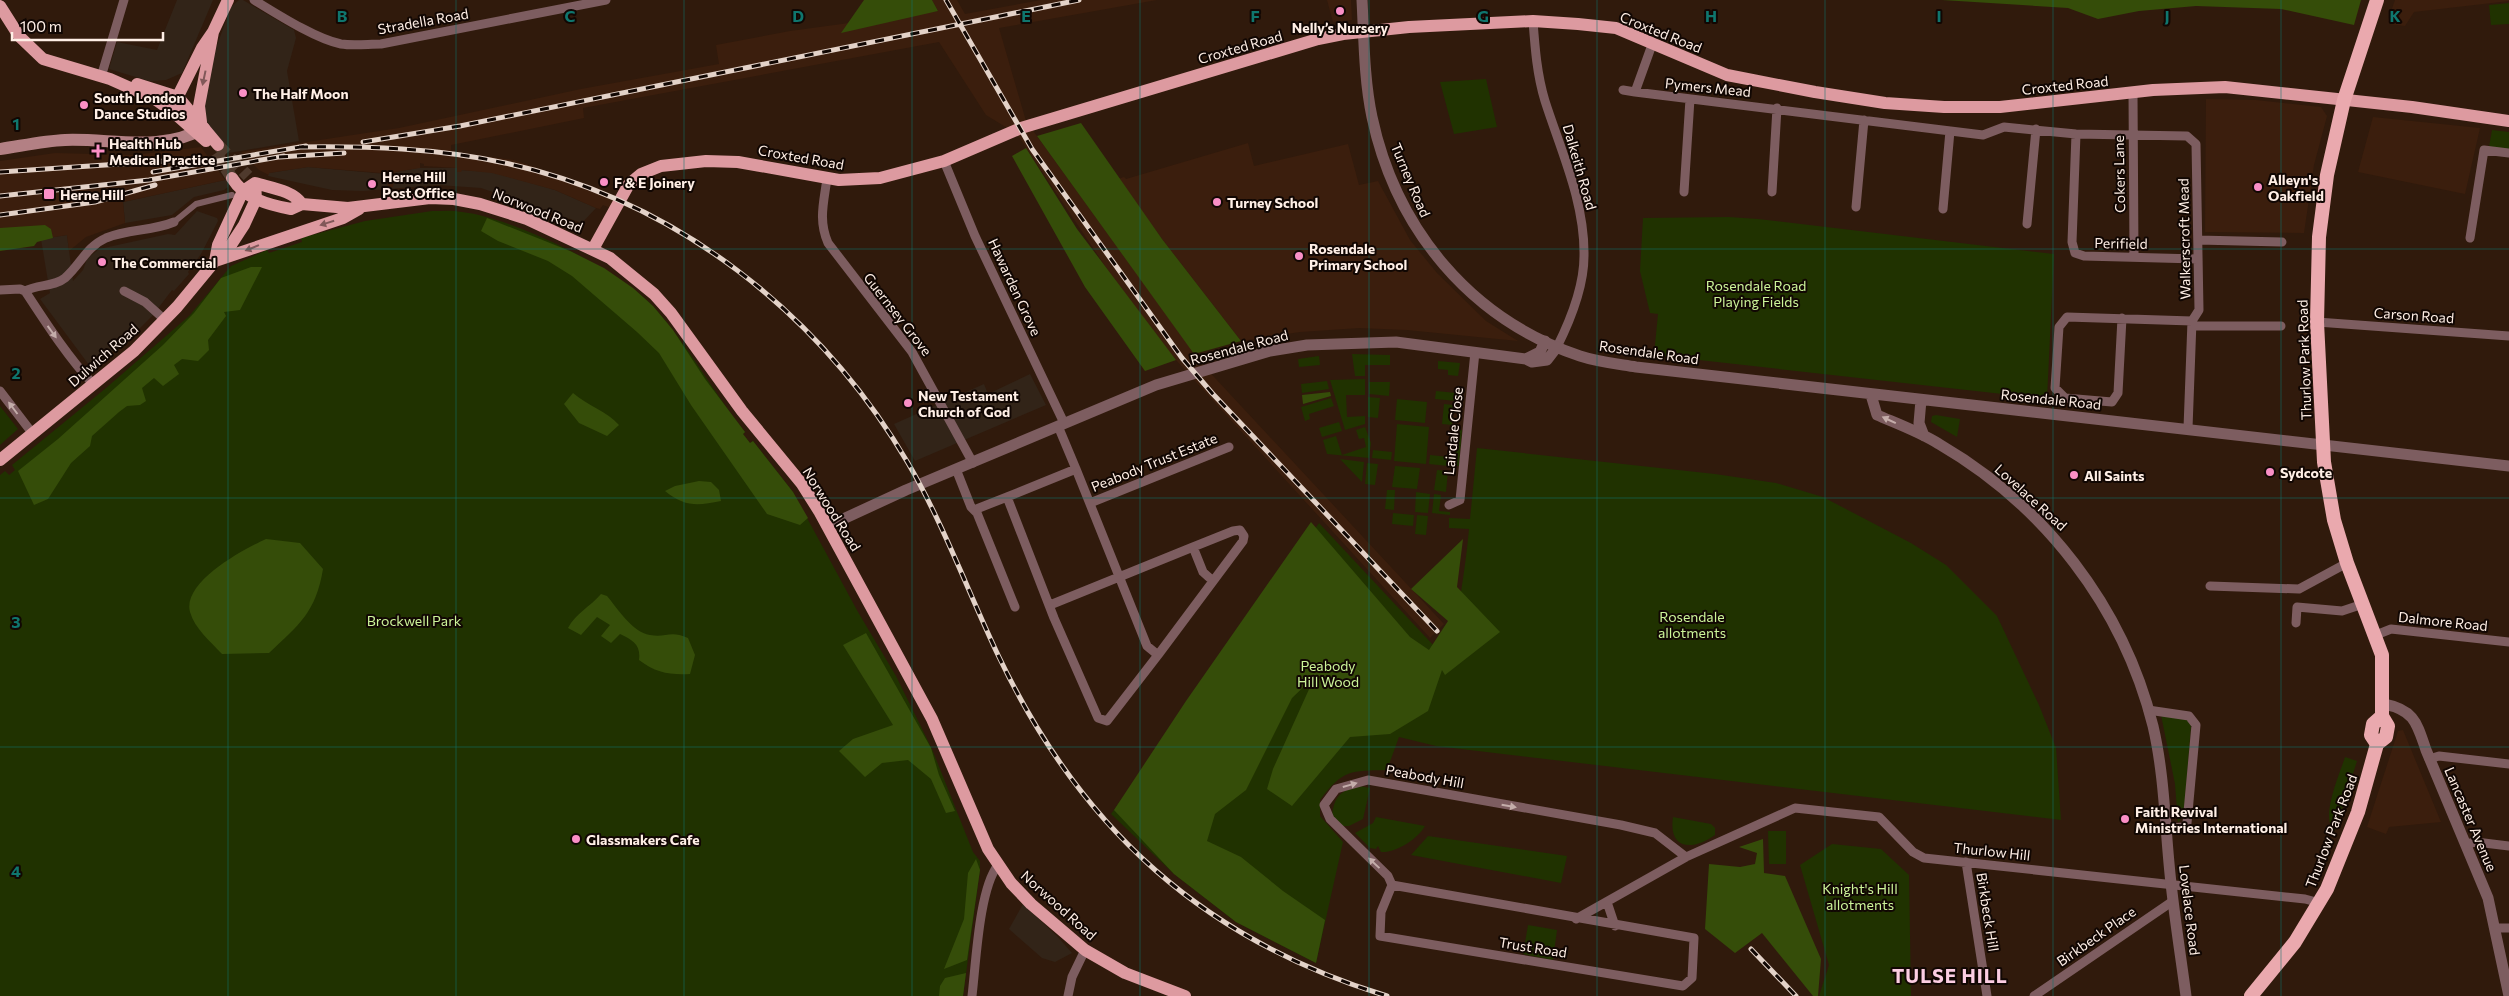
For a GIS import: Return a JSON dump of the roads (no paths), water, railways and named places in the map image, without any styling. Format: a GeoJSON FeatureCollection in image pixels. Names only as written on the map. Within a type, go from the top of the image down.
{"type":"FeatureCollection","features":[{"type":"Feature","properties":{"kind":"highway","name":"Thurlow Park Road"},"geometry":{"type":"LineString","coordinates":[[2251,996],[2276,967],[2320,903],[2352,827],[2377,744],[2371,735],[2373,724],[2383,711],[2384,666],[2376,635],[2347,563],[2334,520],[2325,468],[2317,322],[2317,266],[2322,209],[2344,100],[2377,0]]}},
{"type":"Feature","properties":{"kind":"main road"},"geometry":{"type":"LineString","coordinates":[[205,135],[175,105],[202,48],[213,32],[228,0]]}},
{"type":"Feature","properties":{"kind":"main road"},"geometry":{"type":"LineString","coordinates":[[0,6],[19,36],[43,59],[106,78],[164,104],[205,135]]}},
{"type":"Feature","properties":{"kind":"main road","name":"Croxted Road"},"geometry":{"type":"LineString","coordinates":[[593,249],[629,184],[641,174],[661,166],[706,161],[738,162],[827,178],[870,179],[944,161],[1021,128],[1318,39],[1364,31],[1533,21],[1616,28],[1653,42],[1727,75],[1885,103],[1944,107],[2000,107],[2133,93],[2224,87],[2412,107],[2509,121]]}},
{"type":"Feature","properties":{"kind":"main road"},"geometry":{"type":"LineString","coordinates":[[205,135],[199,106],[213,32]]}},
{"type":"Feature","properties":{"kind":"main road"},"geometry":{"type":"LineString","coordinates":[[106,78],[124,80],[181,93]]}},
{"type":"Feature","properties":{"kind":"main road"},"geometry":{"type":"LineString","coordinates":[[0,149],[64,140],[156,142],[205,135]]}},
{"type":"Feature","properties":{"kind":"main road"},"geometry":{"type":"LineString","coordinates":[[232,178],[237,193],[251,179]]}},
{"type":"Feature","properties":{"kind":"main road","name":"Norwood Road"},"geometry":{"type":"LineString","coordinates":[[251,179],[296,196],[302,204]]}},
{"type":"Feature","properties":{"kind":"main road","name":"Dulwich Road"},"geometry":{"type":"LineString","coordinates":[[0,460],[134,351],[165,320],[215,261],[229,248],[244,225],[256,199],[251,179]]}},
{"type":"Feature","properties":{"kind":"main road","name":"Norwood Road"},"geometry":{"type":"LineString","coordinates":[[237,193],[291,209],[302,204],[338,208],[438,198],[471,202],[527,219],[593,249],[610,258],[631,274],[671,313],[742,411],[802,484],[828,526],[932,719],[972,815],[998,865],[1011,883],[1031,904],[1085,950],[1125,973],[1164,990],[1186,996]]}},
{"type":"Feature","properties":{"kind":"main road","name":"Dulwich Road"},"geometry":{"type":"LineString","coordinates":[[215,261],[218,245],[237,193]]}},
{"type":"Feature","properties":{"kind":"main road"},"geometry":{"type":"LineString","coordinates":[[215,261],[343,218],[363,206]]}},
{"type":"Feature","properties":{"kind":"street"},"geometry":{"type":"LineString","coordinates":[[106,78],[124,0]]}},
{"type":"Feature","properties":{"kind":"street","name":"Stradella Road"},"geometry":{"type":"LineString","coordinates":[[254,0],[327,39],[340,44],[355,45],[395,41],[606,0]]}},
{"type":"Feature","properties":{"kind":"street","name":"Turney Road"},"geometry":{"type":"LineString","coordinates":[[1362,0],[1368,90],[1378,140],[1401,204],[1416,229],[1448,268],[1484,304],[1509,322],[1545,341]]}},
{"type":"Feature","properties":{"kind":"street","name":"Dalkeith Road"},"geometry":{"type":"LineString","coordinates":[[1533,21],[1539,77],[1576,194],[1583,228],[1584,256],[1580,286],[1557,347]]}},
{"type":"Feature","properties":{"kind":"street"},"geometry":{"type":"LineString","coordinates":[[1635,92],[1653,42]]}},
{"type":"Feature","properties":{"kind":"street","name":"Pymers Mead"},"geometry":{"type":"LineString","coordinates":[[1623,90],[1982,135],[2004,127],[2076,134],[2187,136],[2191,140]]}},
{"type":"Feature","properties":{"kind":"street","name":"Cokers Lane"},"geometry":{"type":"LineString","coordinates":[[2133,93],[2134,256]]}},
{"type":"Feature","properties":{"kind":"street"},"geometry":{"type":"LineString","coordinates":[[1684,192],[1690,99]]}},
{"type":"Feature","properties":{"kind":"street"},"geometry":{"type":"LineString","coordinates":[[1772,192],[1778,108]]}},
{"type":"Feature","properties":{"kind":"street"},"geometry":{"type":"LineString","coordinates":[[1856,207],[1864,120]]}},
{"type":"Feature","properties":{"kind":"street"},"geometry":{"type":"LineString","coordinates":[[2027,224],[2036,129]]}},
{"type":"Feature","properties":{"kind":"street"},"geometry":{"type":"LineString","coordinates":[[1943,209],[1950,131]]}},
{"type":"Feature","properties":{"kind":"street","name":"Perifield"},"geometry":{"type":"LineString","coordinates":[[2076,134],[2072,242],[2075,253],[2084,256],[2197,259]]}},
{"type":"Feature","properties":{"kind":"street","name":"Walkerscroft Mead"},"geometry":{"type":"LineString","coordinates":[[2188,428],[2192,323],[2199,310],[2196,144],[2191,140]]}},
{"type":"Feature","properties":{"kind":"street"},"geometry":{"type":"LineString","coordinates":[[2470,238],[2484,150],[2509,154]]}},
{"type":"Feature","properties":{"kind":"street","name":"Hawarden Grove"},"geometry":{"type":"LineString","coordinates":[[944,161],[975,236],[1061,424]]}},
{"type":"Feature","properties":{"kind":"street","name":"Guernsey Grove"},"geometry":{"type":"LineString","coordinates":[[827,178],[821,216],[822,229],[828,243],[912,352],[973,463]]}},
{"type":"Feature","properties":{"kind":"street"},"geometry":{"type":"LineString","coordinates":[[25,291],[34,286],[54,284],[66,277],[85,252],[99,241],[116,234],[174,222],[196,204],[237,193]]}},
{"type":"Feature","properties":{"kind":"street"},"geometry":{"type":"LineString","coordinates":[[2198,240],[2282,242]]}},
{"type":"Feature","properties":{"kind":"street"},"geometry":{"type":"LineString","coordinates":[[0,290],[20,289],[25,291],[53,333],[93,384]]}},
{"type":"Feature","properties":{"kind":"street"},"geometry":{"type":"LineString","coordinates":[[124,291],[145,302],[165,320]]}},
{"type":"Feature","properties":{"kind":"street"},"geometry":{"type":"LineString","coordinates":[[2122,318],[2118,393],[2112,402],[2065,398],[2055,388],[2059,327],[2067,317],[2122,318],[2281,326]]}},
{"type":"Feature","properties":{"kind":"street","name":"Carson Road"},"geometry":{"type":"LineString","coordinates":[[2317,322],[2509,336]]}},
{"type":"Feature","properties":{"kind":"street"},"geometry":{"type":"LineString","coordinates":[[1526,359],[1540,352],[1545,341]]}},
{"type":"Feature","properties":{"kind":"street","name":"Rosendale Road"},"geometry":{"type":"LineString","coordinates":[[1545,341],[1582,357],[1636,367],[1871,395],[2188,428],[2509,466]]}},
{"type":"Feature","properties":{"kind":"street","name":"Rosendale Road"},"geometry":{"type":"LineString","coordinates":[[828,526],[1061,424],[1156,386],[1242,359],[1293,346],[1396,342],[1526,359],[1532,362],[1547,360],[1557,347]]}},
{"type":"Feature","properties":{"kind":"street","name":"Lairdale Close"},"geometry":{"type":"LineString","coordinates":[[1448,504],[1460,500],[1474,352]]}},
{"type":"Feature","properties":{"kind":"street"},"geometry":{"type":"LineString","coordinates":[[0,391],[33,434]]}},
{"type":"Feature","properties":{"kind":"street","name":"Lovelace Road"},"geometry":{"type":"LineString","coordinates":[[1871,395],[1878,415],[1924,436],[1966,461],[2003,488],[2044,526],[2071,557],[2115,626],[2148,710],[2154,733],[2186,996]]}},
{"type":"Feature","properties":{"kind":"street"},"geometry":{"type":"LineString","coordinates":[[1921,400],[1919,422],[1924,436]]}},
{"type":"Feature","properties":{"kind":"street","name":"Peabody Trust Estate"},"geometry":{"type":"LineString","coordinates":[[1061,424],[1076,469],[1147,646],[1158,655]]}},
{"type":"Feature","properties":{"kind":"street","name":"Peabody Trust Estate"},"geometry":{"type":"LineString","coordinates":[[1090,503],[1229,447]]}},
{"type":"Feature","properties":{"kind":"street"},"geometry":{"type":"LineString","coordinates":[[956,469],[1014,607]]}},
{"type":"Feature","properties":{"kind":"street","name":"Peabody Trust Estate"},"geometry":{"type":"LineString","coordinates":[[974,510],[1076,469]]}},
{"type":"Feature","properties":{"kind":"street"},"geometry":{"type":"LineString","coordinates":[[1007,497],[1050,605],[1098,718],[1102,721],[1109,720],[1243,541],[1243,534],[1235,530],[1050,605]]}},
{"type":"Feature","properties":{"kind":"street"},"geometry":{"type":"LineString","coordinates":[[1193,547],[1203,572],[1213,581]]}},
{"type":"Feature","properties":{"kind":"street"},"geometry":{"type":"LineString","coordinates":[[2210,586],[2299,589],[2347,563]]}},
{"type":"Feature","properties":{"kind":"street"},"geometry":{"type":"LineString","coordinates":[[2296,623],[2297,607],[2342,611],[2363,604]]}},
{"type":"Feature","properties":{"kind":"street","name":"Dalmore Road"},"geometry":{"type":"LineString","coordinates":[[2376,635],[2391,628],[2509,642]]}},
{"type":"Feature","properties":{"kind":"street","name":"Lancaster Avenue"},"geometry":{"type":"LineString","coordinates":[[2383,711],[2396,707],[2414,719],[2488,898],[2508,981],[2509,996]]}},
{"type":"Feature","properties":{"kind":"street"},"geometry":{"type":"LineString","coordinates":[[2148,710],[2189,716],[2196,725],[2187,823],[2185,827],[2166,828]]}},
{"type":"Feature","properties":{"kind":"street"},"geometry":{"type":"LineString","coordinates":[[2429,759],[2439,756],[2509,764]]}},
{"type":"Feature","properties":{"kind":"street","name":"Peabody Hill"},"geometry":{"type":"LineString","coordinates":[[1392,885],[1388,876],[1330,818],[1324,805],[1336,789],[1368,780],[1640,829],[1656,833],[1686,857]]}},
{"type":"Feature","properties":{"kind":"street","name":"Thurlow Hill"},"geometry":{"type":"LineString","coordinates":[[1686,857],[1794,808],[1879,817],[1913,852],[1924,858],[2305,899],[2320,903]]}},
{"type":"Feature","properties":{"kind":"street"},"geometry":{"type":"LineString","coordinates":[[2466,844],[2476,842],[2509,846]]}},
{"type":"Feature","properties":{"kind":"street"},"geometry":{"type":"LineString","coordinates":[[1576,919],[1686,857]]}},
{"type":"Feature","properties":{"kind":"street","name":"Birkbeck Hill"},"geometry":{"type":"LineString","coordinates":[[1966,862],[1987,996]]}},
{"type":"Feature","properties":{"kind":"street"},"geometry":{"type":"LineString","coordinates":[[972,996],[986,890],[990,876],[998,865]]}},
{"type":"Feature","properties":{"kind":"street"},"geometry":{"type":"LineString","coordinates":[[1392,885],[1615,926],[1607,902]]}},
{"type":"Feature","properties":{"kind":"street","name":"Trust Road"},"geometry":{"type":"LineString","coordinates":[[1392,885],[1381,912],[1380,936],[1683,986],[1692,978],[1694,938],[1615,926]]}},
{"type":"Feature","properties":{"kind":"street","name":"Birkbeck Place"},"geometry":{"type":"LineString","coordinates":[[2034,996],[2173,900]]}},
{"type":"Feature","properties":{"kind":"street"},"geometry":{"type":"LineString","coordinates":[[2496,928],[2509,928]]}},
{"type":"Feature","properties":{"kind":"street"},"geometry":{"type":"LineString","coordinates":[[1068,996],[1072,977],[1085,950]]}},
{"type":"Feature","properties":{"kind":"tunnel"},"geometry":{"type":"LineString","coordinates":[[218,145],[248,176]]}},
{"type":"Feature","properties":{"kind":"tunnel"},"geometry":{"type":"LineString","coordinates":[[216,153],[232,178]]}},
{"type":"Feature","properties":{"kind":"railway"},"geometry":{"type":"LineString","coordinates":[[946,0],[1032,149],[1182,358],[1212,393],[1437,631]]}},
{"type":"Feature","properties":{"kind":"railway"},"geometry":{"type":"LineString","coordinates":[[363,142],[460,126],[1079,0]]}},
{"type":"Feature","properties":{"kind":"railway"},"geometry":{"type":"LineString","coordinates":[[153,172],[306,146]]}},
{"type":"Feature","properties":{"kind":"railway"},"geometry":{"type":"LineString","coordinates":[[299,147],[376,148],[454,154],[505,163],[568,180],[628,204],[684,235],[738,271],[787,312],[832,358],[872,409],[921,486],[999,657],[1032,719],[1068,775],[1110,825],[1155,870],[1205,909],[1261,944],[1321,972],[1387,996]]}},
{"type":"Feature","properties":{"kind":"railway"},"geometry":{"type":"LineString","coordinates":[[279,157],[344,153]]}},
{"type":"Feature","properties":{"kind":"railway"},"geometry":{"type":"LineString","coordinates":[[0,196],[149,180],[284,156]]}},
{"type":"Feature","properties":{"kind":"railway"},"geometry":{"type":"LineString","coordinates":[[0,172],[195,159]]}},
{"type":"Feature","properties":{"kind":"railway"},"geometry":{"type":"LineString","coordinates":[[0,215],[95,202],[155,185]]}},
{"type":"Feature","properties":{"kind":"railway"},"geometry":{"type":"LineString","coordinates":[[1751,949],[1796,996]]}},
{"type":"Feature","properties":{"kind":"place","name":"Nelly’s Nursery"},"geometry":{"type":"Point","coordinates":[1340,11]}},
{"type":"Feature","properties":{"kind":"place","name":"The Half Moon"},"geometry":{"type":"Point","coordinates":[243,93]}},
{"type":"Feature","properties":{"kind":"place","name":"South London Dance Studios"},"geometry":{"type":"Point","coordinates":[84,105]}},
{"type":"Feature","properties":{"kind":"place","name":"Health Hub Medical Practice"},"geometry":{"type":"Point","coordinates":[98,151]}},
{"type":"Feature","properties":{"kind":"place","name":"F & E Joinery"},"geometry":{"type":"Point","coordinates":[604,182]}},
{"type":"Feature","properties":{"kind":"place","name":"Herne Hill Post Office"},"geometry":{"type":"Point","coordinates":[372,184]}},
{"type":"Feature","properties":{"kind":"place","name":"Alleyn's Oakfield"},"geometry":{"type":"Point","coordinates":[2258,187]}},
{"type":"Feature","properties":{"kind":"place","name":"Herne Hill"},"geometry":{"type":"Point","coordinates":[49,194]}},
{"type":"Feature","properties":{"kind":"place","name":"Turney School"},"geometry":{"type":"Point","coordinates":[1217,202]}},
{"type":"Feature","properties":{"kind":"place","name":"Rosendale Primary School"},"geometry":{"type":"Point","coordinates":[1299,256]}},
{"type":"Feature","properties":{"kind":"place","name":"The Commercial"},"geometry":{"type":"Point","coordinates":[102,262]}},
{"type":"Feature","properties":{"kind":"place","name":"New Testament Church of God"},"geometry":{"type":"Point","coordinates":[908,403]}},
{"type":"Feature","properties":{"kind":"place","name":"Sydcote"},"geometry":{"type":"Point","coordinates":[2270,472]}},
{"type":"Feature","properties":{"kind":"place","name":"All Saints"},"geometry":{"type":"Point","coordinates":[2074,475]}},
{"type":"Feature","properties":{"kind":"place","name":"Faith Revival Ministries International"},"geometry":{"type":"Point","coordinates":[2125,819]}},
{"type":"Feature","properties":{"kind":"place","name":"Glassmakers Cafe"},"geometry":{"type":"Point","coordinates":[576,839]}},
{"type":"Feature","properties":{"kind":"district","name":"TULSE HILL"},"geometry":{"type":"Point","coordinates":[1950,975]}},
{"type":"Feature","properties":{"kind":"park label","name":"Rosendale Road Playing Fields"},"geometry":{"type":"Point","coordinates":[1756,294]}},
{"type":"Feature","properties":{"kind":"park label","name":"Brockwell Park"},"geometry":{"type":"Point","coordinates":[414,620]}},
{"type":"Feature","properties":{"kind":"park label","name":"Rosendale allotments"},"geometry":{"type":"Point","coordinates":[1692,624]}},
{"type":"Feature","properties":{"kind":"park label","name":"Peabody Hill Wood"},"geometry":{"type":"Point","coordinates":[1328,674]}},
{"type":"Feature","properties":{"kind":"park label","name":"Knight's Hill allotments"},"geometry":{"type":"Point","coordinates":[1860,896]}}]}
